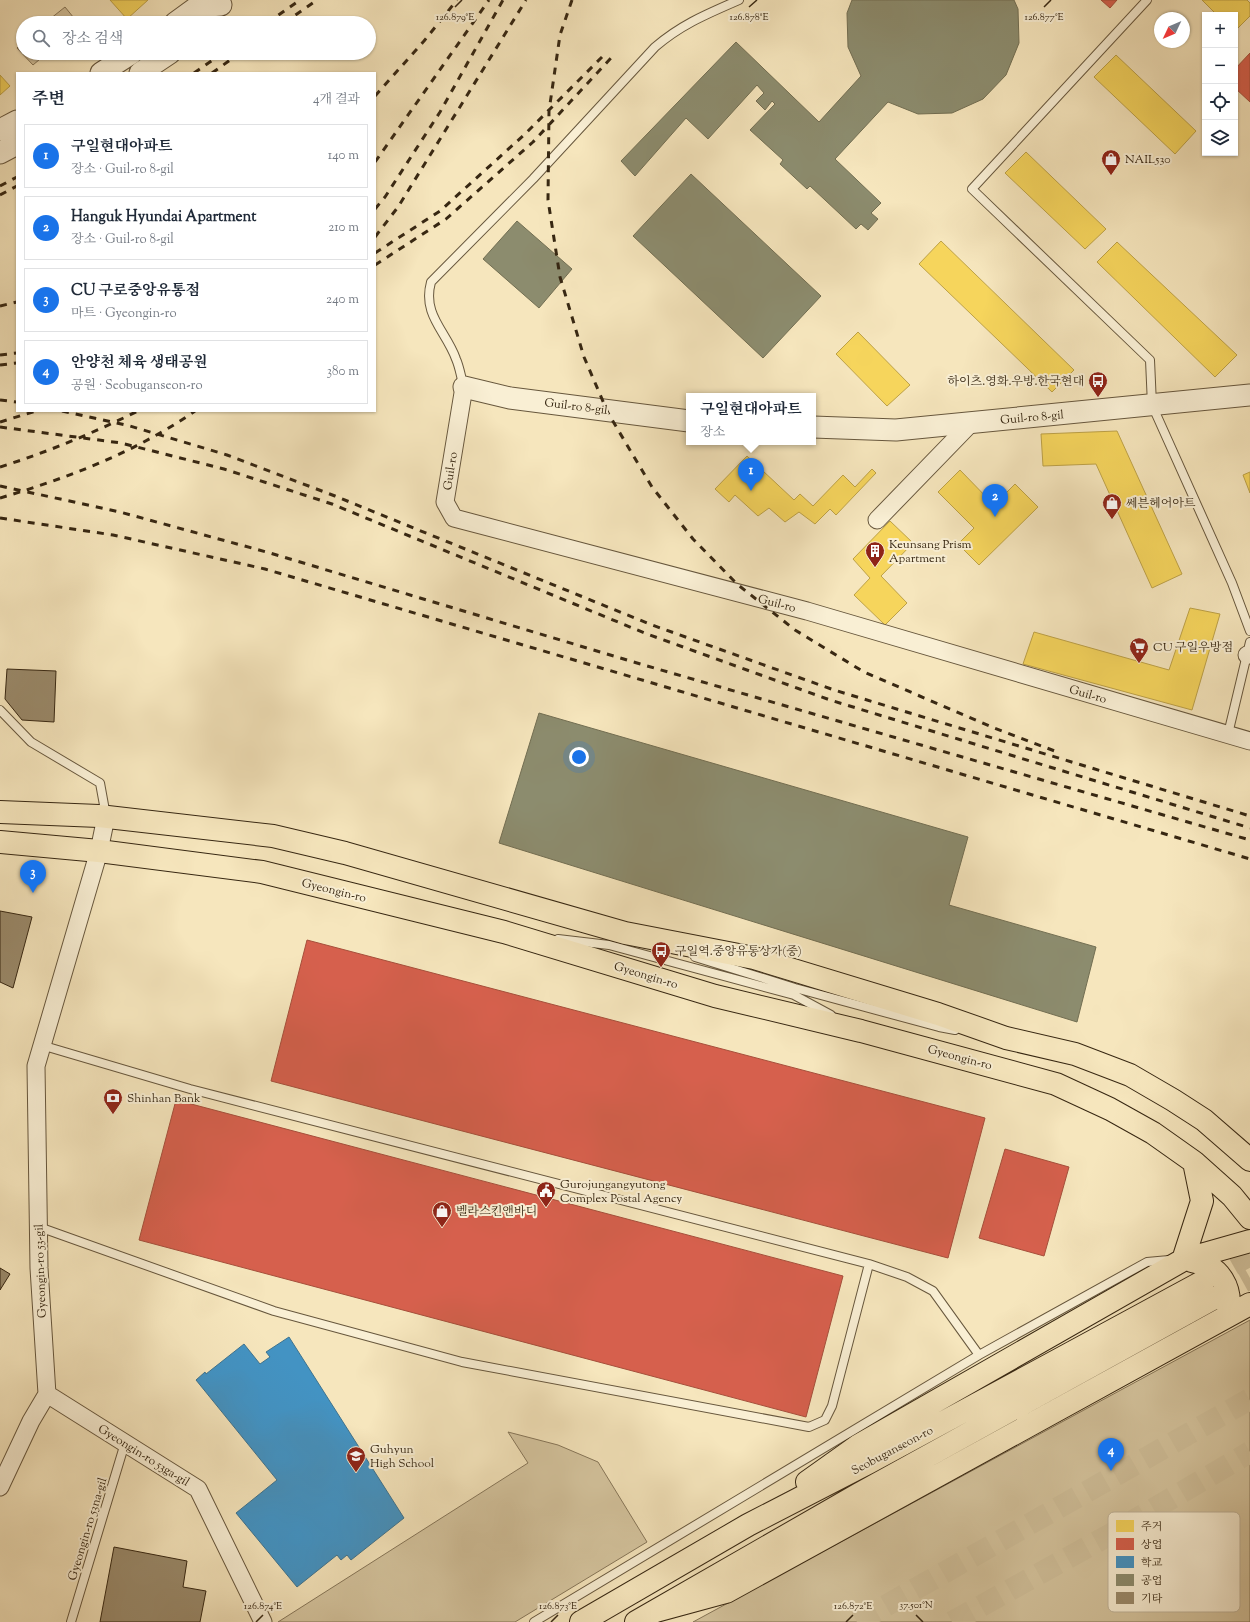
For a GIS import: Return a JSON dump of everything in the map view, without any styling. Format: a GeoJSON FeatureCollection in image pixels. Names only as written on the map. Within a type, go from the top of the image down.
{"type":"FeatureCollection","features":[{"type":"Feature","properties":{"kind":"main road"},"geometry":{"type":"LineString","coordinates":[[0,812],[106,817],[280,838],[345,853],[625,933],[754,958],[938,1014],[1006,1038],[1075,1054],[1130,1075],[1204,1120],[1250,1160]]}},
{"type":"Feature","properties":{"kind":"main road","name":"Gyeongin-ro"},"geometry":{"type":"LineString","coordinates":[[0,842],[100,851],[262,872],[504,932],[715,996],[861,1031],[1056,1084],[1110,1109],[1153,1133],[1194,1162],[1232,1196],[1250,1218]]}},
{"type":"Feature","properties":{"kind":"main road"},"geometry":{"type":"LineString","coordinates":[[1229,1141],[1250,1149]]}},
{"type":"Feature","properties":{"kind":"main road"},"geometry":{"type":"LineString","coordinates":[[1183,1260],[1202,1201],[1194,1162]]}},
{"type":"Feature","properties":{"kind":"main road"},"geometry":{"type":"LineString","coordinates":[[748,1525],[858,1445],[1183,1260],[1250,1241]]}},
{"type":"Feature","properties":{"kind":"main road"},"geometry":{"type":"LineString","coordinates":[[1183,1260],[1200,1262],[1213,1269],[1224,1280],[1229,1293],[1227,1316]]}},
{"type":"Feature","properties":{"kind":"main road","name":"Seobuganseon-ro"},"geometry":{"type":"LineString","coordinates":[[581,1622],[748,1525],[1209,1289],[859,1494],[636,1622]]}},
{"type":"Feature","properties":{"kind":"main road"},"geometry":{"type":"LineString","coordinates":[[656,1611],[726,1592],[1250,1304]]}},
{"type":"Feature","properties":{"kind":"street"},"geometry":{"type":"LineString","coordinates":[[185,16],[198,7],[224,3]]}},
{"type":"Feature","properties":{"kind":"street"},"geometry":{"type":"LineString","coordinates":[[215,16],[224,3]]}},
{"type":"Feature","properties":{"kind":"street"},"geometry":{"type":"LineString","coordinates":[[102,72],[121,60]]}},
{"type":"Feature","properties":{"kind":"street"},"geometry":{"type":"LineString","coordinates":[[142,72],[160,60]]}},
{"type":"Feature","properties":{"kind":"street"},"geometry":{"type":"LineString","coordinates":[[0,130],[16,122]]}},
{"type":"Feature","properties":{"kind":"street"},"geometry":{"type":"LineString","coordinates":[[0,153],[16,145]]}},
{"type":"Feature","properties":{"kind":"street","name":"Guil-ro 8-gil"},"geometry":{"type":"LineString","coordinates":[[464,387],[510,398],[686,421]]}},
{"type":"Feature","properties":{"kind":"street","name":"Guil-ro"},"geometry":{"type":"LineString","coordinates":[[464,387],[445,502],[454,518],[808,611],[1250,741]]}},
{"type":"Feature","properties":{"kind":"street","name":"Guil-ro 8-gil"},"geometry":{"type":"LineString","coordinates":[[816,427],[896,430],[1250,395]]}},
{"type":"Feature","properties":{"kind":"street"},"geometry":{"type":"LineString","coordinates":[[877,520],[972,422]]}},
{"type":"Feature","properties":{"kind":"street","name":"Gyeongin-ro 53-gil"},"geometry":{"type":"LineString","coordinates":[[47,1394],[39,1268],[36,1066],[100,851],[106,817]]}},
{"type":"Feature","properties":{"kind":"street"},"geometry":{"type":"LineString","coordinates":[[0,1487],[31,1421],[47,1394]]}},
{"type":"Feature","properties":{"kind":"street","name":"Gyeongin-ro 53ga-gil"},"geometry":{"type":"LineString","coordinates":[[47,1394],[198,1489],[263,1622]]}},
{"type":"Feature","properties":{"kind":"lane"},"geometry":{"type":"LineString","coordinates":[[464,387],[456,359],[430,309],[427,295],[431,282],[533,179],[655,47],[674,31],[689,22],[739,0]]}},
{"type":"Feature","properties":{"kind":"lane"},"geometry":{"type":"LineString","coordinates":[[1147,0],[972,190],[1150,360],[1152,405],[1232,583],[1250,631]]}},
{"type":"Feature","properties":{"kind":"lane"},"geometry":{"type":"LineString","coordinates":[[1228,734],[1249,651]]}},
{"type":"Feature","properties":{"kind":"lane"},"geometry":{"type":"LineString","coordinates":[[0,710],[31,742],[100,783],[106,817]]}},
{"type":"Feature","properties":{"kind":"lane"},"geometry":{"type":"LineString","coordinates":[[41,1045],[190,1089],[868,1264],[907,1277],[933,1291],[979,1355]]}},
{"type":"Feature","properties":{"kind":"lane"},"geometry":{"type":"LineString","coordinates":[[38,1227],[274,1312],[462,1362],[809,1427],[825,1420],[832,1406],[868,1264]]}},
{"type":"Feature","properties":{"kind":"lane"},"geometry":{"type":"LineString","coordinates":[[534,1622],[979,1355],[1147,1262],[1183,1260]]}},
{"type":"Feature","properties":{"kind":"lane","name":"Gyeongin-ro 53na-gil"},"geometry":{"type":"LineString","coordinates":[[72,1622],[125,1443]]}},
{"type":"Feature","properties":{"kind":"shaded area"},"geometry":{"type":"Polygon","coordinates":[[[65,7],[72,16],[54,16],[65,7]]]}},
{"type":"Feature","properties":{"kind":"shaded area"},"geometry":{"type":"Polygon","coordinates":[[[28,60],[39,60],[33,65],[28,60]]]}},
{"type":"Feature","properties":{"kind":"shaded area"},"geometry":{"type":"Polygon","coordinates":[[[1250,1320],[1250,1622],[693,1622],[1250,1320]]]}},
{"type":"Feature","properties":{"kind":"shaded area"},"geometry":{"type":"Polygon","coordinates":[[[508,1432],[558,1445],[598,1462],[647,1542],[515,1622],[278,1622],[528,1463],[508,1432]]]}},
{"type":"Feature","properties":{"kind":"building: 주거"},"geometry":{"type":"Polygon","coordinates":[[[110,0],[148,0],[130,16],[124,16],[110,0]]]}},
{"type":"Feature","properties":{"kind":"building: 주거"},"geometry":{"type":"Polygon","coordinates":[[[1202,0],[1247,0],[1250,3],[1250,16],[1238,28],[1238,12],[1214,12],[1202,0]]]}},
{"type":"Feature","properties":{"kind":"building: 주거"},"geometry":{"type":"Polygon","coordinates":[[[1116,55],[1196,131],[1175,154],[1094,77],[1116,55]]]}},
{"type":"Feature","properties":{"kind":"building: 주거"},"geometry":{"type":"Polygon","coordinates":[[[0,75],[10,86],[0,95],[0,75]]]}},
{"type":"Feature","properties":{"kind":"building: 주거"},"geometry":{"type":"Polygon","coordinates":[[[1026,152],[1106,229],[1085,249],[1005,173],[1026,152]]]}},
{"type":"Feature","properties":{"kind":"building: 주거"},"geometry":{"type":"Polygon","coordinates":[[[941,241],[1074,370],[1052,392],[919,264],[941,241]]]}},
{"type":"Feature","properties":{"kind":"building: 주거"},"geometry":{"type":"Polygon","coordinates":[[[1117,242],[1237,355],[1215,377],[1097,262],[1117,242]]]}},
{"type":"Feature","properties":{"kind":"building: 주거"},"geometry":{"type":"Polygon","coordinates":[[[858,332],[910,385],[887,406],[836,354],[858,332]]]}},
{"type":"Feature","properties":{"kind":"building: 주거"},"geometry":{"type":"Polygon","coordinates":[[[1117,431],[1182,574],[1152,588],[1096,464],[1043,466],[1041,434],[1117,431]]]}},
{"type":"Feature","properties":{"kind":"building: 주거"},"geometry":{"type":"Polygon","coordinates":[[[747,456],[794,500],[800,494],[813,506],[843,475],[855,487],[872,469],[876,473],[836,515],[830,509],[815,524],[799,512],[785,522],[769,508],[758,516],[735,495],[729,502],[715,489],[747,456]]]}},
{"type":"Feature","properties":{"kind":"building: 주거"},"geometry":{"type":"Polygon","coordinates":[[[960,470],[994,505],[1015,484],[1038,507],[979,565],[958,544],[974,528],[938,492],[960,470]]]}},
{"type":"Feature","properties":{"kind":"building: 주거"},"geometry":{"type":"Polygon","coordinates":[[[1250,472],[1250,493],[1243,475],[1250,472]]]}},
{"type":"Feature","properties":{"kind":"building: 주거","name":"Keunsang Prism Apartment"},"geometry":{"type":"Polygon","coordinates":[[[890,521],[913,543],[881,576],[907,603],[885,625],[854,595],[870,578],[853,559],[890,521]]]}},
{"type":"Feature","properties":{"kind":"building: 주거"},"geometry":{"type":"Polygon","coordinates":[[[1190,608],[1220,614],[1192,710],[1023,664],[1034,632],[1169,670],[1190,608]]]}},
{"type":"Feature","properties":{"kind":"building: 상업"},"geometry":{"type":"Polygon","coordinates":[[[1101,0],[1117,0],[1110,8],[1101,0]]]}},
{"type":"Feature","properties":{"kind":"building: 상업"},"geometry":{"type":"Polygon","coordinates":[[[1250,53],[1250,102],[1238,91],[1238,66],[1250,53]]]}},
{"type":"Feature","properties":{"kind":"building: 상업"},"geometry":{"type":"Polygon","coordinates":[[[307,940],[985,1118],[948,1258],[271,1081],[307,940]]]}},
{"type":"Feature","properties":{"kind":"building: 상업"},"geometry":{"type":"Polygon","coordinates":[[[176,1100],[843,1276],[806,1417],[139,1240],[176,1100]]]}},
{"type":"Feature","properties":{"kind":"building: 상업"},"geometry":{"type":"Polygon","coordinates":[[[1005,1149],[1069,1167],[1044,1256],[979,1238],[1005,1149]]]}},
{"type":"Feature","properties":{"kind":"building: 학교"},"geometry":{"type":"Polygon","coordinates":[[[289,1337],[404,1518],[351,1560],[347,1555],[341,1560],[337,1555],[297,1587],[236,1513],[277,1480],[196,1380],[244,1344],[260,1364],[270,1357],[266,1352],[289,1337]]]}},
{"type":"Feature","properties":{"kind":"building: 공업"},"geometry":{"type":"Polygon","coordinates":[[[852,0],[1014,0],[1018,9],[1019,43],[1006,75],[983,99],[952,113],[918,114],[888,102],[835,159],[881,203],[871,213],[878,219],[868,230],[861,224],[856,229],[810,186],[807,189],[780,164],[783,160],[750,130],[775,104],[772,101],[765,110],[756,101],[764,93],[757,85],[708,139],[686,118],[635,176],[621,161],[736,42],[819,122],[861,76],[848,47],[847,13],[852,0]]]}},
{"type":"Feature","properties":{"kind":"building: 공업"},"geometry":{"type":"Polygon","coordinates":[[[691,174],[821,296],[763,358],[633,236],[691,174]]]}},
{"type":"Feature","properties":{"kind":"building: 공업"},"geometry":{"type":"Polygon","coordinates":[[[517,221],[572,269],[539,308],[483,259],[517,221]]]}},
{"type":"Feature","properties":{"kind":"building: 공업"},"geometry":{"type":"Polygon","coordinates":[[[539,713],[968,837],[949,905],[1096,947],[1077,1022],[499,843],[539,713]]]}},
{"type":"Feature","properties":{"kind":"building: 기타"},"geometry":{"type":"Polygon","coordinates":[[[7,669],[56,671],[54,722],[22,720],[5,699],[7,669]]]}},
{"type":"Feature","properties":{"kind":"building: 기타"},"geometry":{"type":"Polygon","coordinates":[[[0,911],[32,917],[13,988],[0,982],[0,911]]]}},
{"type":"Feature","properties":{"kind":"building: 기타"},"geometry":{"type":"Polygon","coordinates":[[[0,1268],[10,1274],[0,1290],[0,1268]]]}},
{"type":"Feature","properties":{"kind":"building: 기타"},"geometry":{"type":"Polygon","coordinates":[[[114,1547],[187,1561],[183,1587],[206,1591],[200,1622],[100,1622],[114,1547]]]}},
{"type":"Feature","properties":{"kind":"tunnel"},"geometry":{"type":"LineString","coordinates":[[1204,1281],[1250,1255]]}},
{"type":"Feature","properties":{"kind":"tunnel"},"geometry":{"type":"LineString","coordinates":[[1214,1298],[1250,1278]]}},
{"type":"Feature","properties":{"kind":"tunnel"},"geometry":{"type":"LineString","coordinates":[[857,1622],[1250,1399]]}},
{"type":"Feature","properties":{"kind":"tunnel"},"geometry":{"type":"LineString","coordinates":[[1148,1512],[1250,1452]]}},
{"type":"Feature","properties":{"kind":"tunnel"},"geometry":{"type":"LineString","coordinates":[[952,1622],[1108,1536]]}},
{"type":"Feature","properties":{"kind":"railway"},"geometry":{"type":"LineString","coordinates":[[277,16],[300,0]]}},
{"type":"Feature","properties":{"kind":"railway"},"geometry":{"type":"LineString","coordinates":[[294,16],[317,0]]}},
{"type":"Feature","properties":{"kind":"railway"},"geometry":{"type":"LineString","coordinates":[[376,95],[424,41],[457,0]]}},
{"type":"Feature","properties":{"kind":"railway"},"geometry":{"type":"LineString","coordinates":[[376,161],[489,0]]}},
{"type":"Feature","properties":{"kind":"railway"},"geometry":{"type":"LineString","coordinates":[[376,208],[385,197],[440,112],[503,0]]}},
{"type":"Feature","properties":{"kind":"railway"},"geometry":{"type":"LineString","coordinates":[[376,236],[398,207],[526,0]]}},
{"type":"Feature","properties":{"kind":"railway"},"geometry":{"type":"LineString","coordinates":[[572,0],[560,35],[549,111],[548,200],[560,277],[584,357],[608,413],[652,487],[693,539],[737,584],[795,630],[864,672],[994,728],[1060,753]]}},
{"type":"Feature","properties":{"kind":"railway"},"geometry":{"type":"LineString","coordinates":[[376,252],[440,211],[525,134],[605,54]]}},
{"type":"Feature","properties":{"kind":"railway"},"geometry":{"type":"LineString","coordinates":[[376,264],[446,219],[533,142],[611,58]]}},
{"type":"Feature","properties":{"kind":"railway"},"geometry":{"type":"LineString","coordinates":[[195,72],[213,60]]}},
{"type":"Feature","properties":{"kind":"railway"},"geometry":{"type":"LineString","coordinates":[[213,72],[230,60]]}},
{"type":"Feature","properties":{"kind":"railway"},"geometry":{"type":"LineString","coordinates":[[0,186],[16,178]]}},
{"type":"Feature","properties":{"kind":"railway"},"geometry":{"type":"LineString","coordinates":[[0,195],[16,187]]}},
{"type":"Feature","properties":{"kind":"railway"},"geometry":{"type":"LineString","coordinates":[[0,306],[16,302]]}},
{"type":"Feature","properties":{"kind":"railway"},"geometry":{"type":"LineString","coordinates":[[0,355],[16,353]]}},
{"type":"Feature","properties":{"kind":"railway"},"geometry":{"type":"LineString","coordinates":[[0,365],[16,363]]}},
{"type":"Feature","properties":{"kind":"railway"},"geometry":{"type":"LineString","coordinates":[[0,400],[16,402]]}},
{"type":"Feature","properties":{"kind":"railway"},"geometry":{"type":"LineString","coordinates":[[0,422],[33,412]]}},
{"type":"Feature","properties":{"kind":"railway"},"geometry":{"type":"LineString","coordinates":[[67,412],[130,426],[227,455],[335,496],[652,625],[834,690],[1250,816]]}},
{"type":"Feature","properties":{"kind":"railway"},"geometry":{"type":"LineString","coordinates":[[0,467],[70,442],[136,412]]}},
{"type":"Feature","properties":{"kind":"railway"},"geometry":{"type":"LineString","coordinates":[[0,498],[51,482],[101,462],[149,439],[193,412]]}},
{"type":"Feature","properties":{"kind":"railway"},"geometry":{"type":"LineString","coordinates":[[0,427],[121,443],[224,469],[332,504],[647,634],[830,700],[1250,828]]}},
{"type":"Feature","properties":{"kind":"railway"},"geometry":{"type":"LineString","coordinates":[[0,486],[120,512],[270,553],[637,663],[1250,840]]}},
{"type":"Feature","properties":{"kind":"railway"},"geometry":{"type":"LineString","coordinates":[[0,518],[113,535],[265,569],[1250,859]]}},
{"type":"Feature","properties":{"kind":"place","name":"NAIL530"},"geometry":{"type":"Point","coordinates":[1111,176]}},
{"type":"Feature","properties":{"kind":"place","name":"하이츠.영화.우방.한국현대"},"geometry":{"type":"Point","coordinates":[1098,398]}},
{"type":"Feature","properties":{"kind":"place","name":"구일현대아파트"},"geometry":{"type":"Point","coordinates":[751,491]}},
{"type":"Feature","properties":{"kind":"place","name":"Hanguk Hyundai Apartment"},"geometry":{"type":"Point","coordinates":[995,517]}},
{"type":"Feature","properties":{"kind":"place","name":"쎄븐헤어아트"},"geometry":{"type":"Point","coordinates":[1112,520]}},
{"type":"Feature","properties":{"kind":"place","name":"Keunsang Prism Apartment"},"geometry":{"type":"Point","coordinates":[875,568]}},
{"type":"Feature","properties":{"kind":"place","name":"CU 구일우방점"},"geometry":{"type":"Point","coordinates":[1139,664]}},
{"type":"Feature","properties":{"kind":"place","name":"CU 구로중앙유통점"},"geometry":{"type":"Point","coordinates":[33,893]}},
{"type":"Feature","properties":{"kind":"place","name":"구일역.중앙유통상가(중)"},"geometry":{"type":"Point","coordinates":[661,968]}},
{"type":"Feature","properties":{"kind":"place","name":"Shinhan Bank"},"geometry":{"type":"Point","coordinates":[113,1115]}},
{"type":"Feature","properties":{"kind":"place","name":"Gurojungangyutong Complex Postal Agency"},"geometry":{"type":"Point","coordinates":[546,1208]}},
{"type":"Feature","properties":{"kind":"place","name":"벨라스킨앤바디"},"geometry":{"type":"Point","coordinates":[442,1228]}},
{"type":"Feature","properties":{"kind":"place","name":"안양천 체육 생태공원"},"geometry":{"type":"Point","coordinates":[1111,1471]}},
{"type":"Feature","properties":{"kind":"place","name":"Guhyun High School"},"geometry":{"type":"Point","coordinates":[356,1473]}}]}
